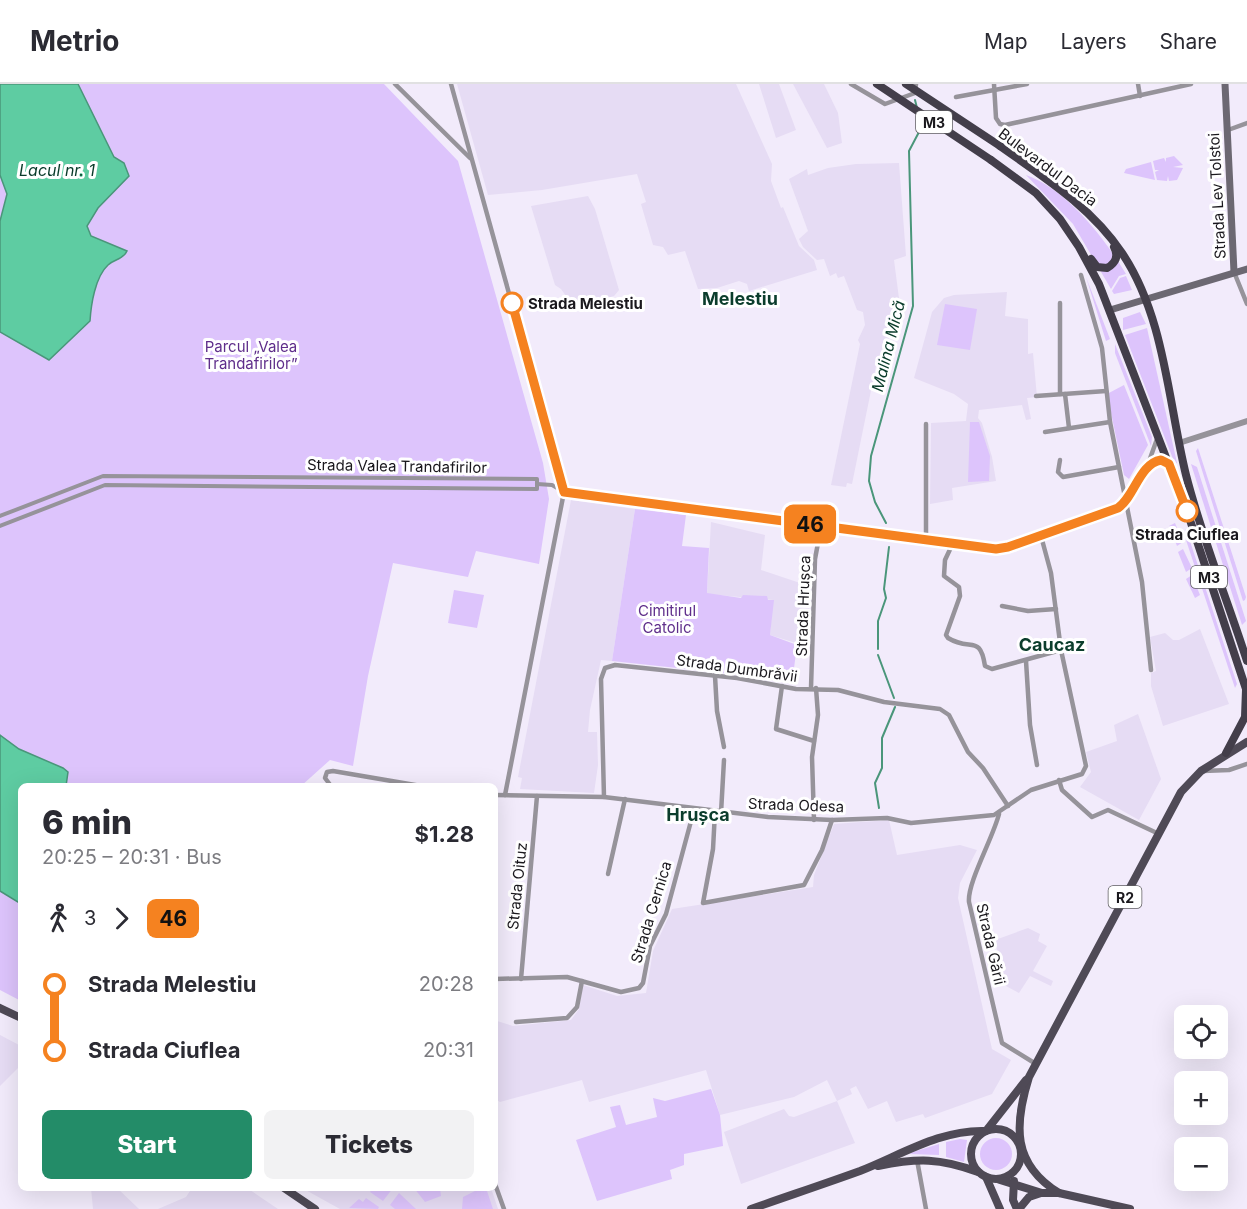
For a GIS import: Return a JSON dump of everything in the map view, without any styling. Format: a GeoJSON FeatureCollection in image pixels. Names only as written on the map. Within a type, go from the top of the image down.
{"type":"FeatureCollection","features":[{"type":"Feature","properties":{"kind":"highway","name":"Bulevardul Dacia"},"geometry":{"type":"LineString","coordinates":[[877,84],[1036,193],[1060,219],[1079,247],[1110,310]]}},
{"type":"Feature","properties":{"kind":"highway","name":"Bulevardul Dacia"},"geometry":{"type":"LineString","coordinates":[[906,84],[1000,146],[1089,213],[1123,255],[1147,298]]}},
{"type":"Feature","properties":{"kind":"highway","name":"M3"},"geometry":{"type":"LineString","coordinates":[[1036,193],[1044,197],[1064,217],[1093,263],[1101,269],[1107,268],[1113,265],[1117,253],[1089,217],[1089,213]]}},
{"type":"Feature","properties":{"kind":"highway","name":"M3"},"geometry":{"type":"LineString","coordinates":[[1147,298],[1179,443],[1198,515],[1247,661]]}},
{"type":"Feature","properties":{"kind":"highway","name":"M3"},"geometry":{"type":"LineString","coordinates":[[1110,310],[1169,464],[1247,691]]}},
{"type":"Feature","properties":{"kind":"highway"},"geometry":{"type":"LineString","coordinates":[[1226,753],[1245,717],[1247,691]]}},
{"type":"Feature","properties":{"kind":"main road","name":"Strada Lev Tolstoi"},"geometry":{"type":"LineString","coordinates":[[1225,84],[1234,272]]}},
{"type":"Feature","properties":{"kind":"main road"},"geometry":{"type":"LineString","coordinates":[[1110,310],[1247,269]]}},
{"type":"Feature","properties":{"kind":"main road","name":"R2"},"geometry":{"type":"LineString","coordinates":[[986,1131],[1029,1077],[1186,785],[1226,753],[1247,742]]}},
{"type":"Feature","properties":{"kind":"main road"},"geometry":{"type":"LineString","coordinates":[[0,1008],[18,1017]]}},
{"type":"Feature","properties":{"kind":"main road","name":"R2"},"geometry":{"type":"LineString","coordinates":[[1020,1145],[1020,1105],[1029,1077]]}},
{"type":"Feature","properties":{"kind":"main road"},"geometry":{"type":"LineString","coordinates":[[751,1209],[862,1170],[952,1134],[998,1129],[1007,1131],[1020,1145],[1039,1179],[1059,1194]]}},
{"type":"Feature","properties":{"kind":"main road"},"geometry":{"type":"LineString","coordinates":[[986,1131],[976,1139],[971,1152],[972,1161],[982,1174],[1000,1209]]}},
{"type":"Feature","properties":{"kind":"main road"},"geometry":{"type":"LineString","coordinates":[[1020,1145],[1021,1155],[1016,1169],[1013,1200],[1018,1209],[1029,1197],[1042,1193]]}},
{"type":"Feature","properties":{"kind":"main road"},"geometry":{"type":"LineString","coordinates":[[862,1170],[917,1160],[942,1161],[1042,1193],[1059,1194],[1130,1209]]}},
{"type":"Feature","properties":{"kind":"main road"},"geometry":{"type":"LineString","coordinates":[[996,1179],[1008,1176],[1016,1169]]}},
{"type":"Feature","properties":{"kind":"main road"},"geometry":{"type":"LineString","coordinates":[[288,1191],[315,1209]]}},
{"type":"Feature","properties":{"kind":"street"},"geometry":{"type":"LineString","coordinates":[[395,84],[471,159]]}},
{"type":"Feature","properties":{"kind":"street"},"geometry":{"type":"LineString","coordinates":[[451,84],[564,492],[505,795]]}},
{"type":"Feature","properties":{"kind":"street"},"geometry":{"type":"LineString","coordinates":[[851,84],[885,104],[915,93],[916,84]]}},
{"type":"Feature","properties":{"kind":"street"},"geometry":{"type":"LineString","coordinates":[[956,97],[994,87],[1027,84]]}},
{"type":"Feature","properties":{"kind":"street"},"geometry":{"type":"LineString","coordinates":[[1138,84],[1140,96]]}},
{"type":"Feature","properties":{"kind":"street"},"geometry":{"type":"LineString","coordinates":[[994,87],[998,122],[1010,125],[1191,84]]}},
{"type":"Feature","properties":{"kind":"street"},"geometry":{"type":"LineString","coordinates":[[1228,130],[1247,123]]}},
{"type":"Feature","properties":{"kind":"street","name":"Strada Lev Tolstoi"},"geometry":{"type":"LineString","coordinates":[[1234,272],[1247,304]]}},
{"type":"Feature","properties":{"kind":"street"},"geometry":{"type":"LineString","coordinates":[[1081,275],[1102,348],[1110,422],[1142,582],[1151,670]]}},
{"type":"Feature","properties":{"kind":"street"},"geometry":{"type":"LineString","coordinates":[[1060,303],[1062,394],[1069,428]]}},
{"type":"Feature","properties":{"kind":"street"},"geometry":{"type":"LineString","coordinates":[[1036,396],[1106,391]]}},
{"type":"Feature","properties":{"kind":"street"},"geometry":{"type":"LineString","coordinates":[[1179,443],[1247,421]]}},
{"type":"Feature","properties":{"kind":"street"},"geometry":{"type":"LineString","coordinates":[[1045,432],[1110,422]]}},
{"type":"Feature","properties":{"kind":"street"},"geometry":{"type":"LineString","coordinates":[[926,424],[926,540]]}},
{"type":"Feature","properties":{"kind":"street"},"geometry":{"type":"LineString","coordinates":[[1127,501],[1147,467],[1158,435]]}},
{"type":"Feature","properties":{"kind":"street"},"geometry":{"type":"LineString","coordinates":[[1060,460],[1058,472],[1063,477],[1119,467]]}},
{"type":"Feature","properties":{"kind":"street"},"geometry":{"type":"LineString","coordinates":[[1147,467],[1157,460],[1169,464]]}},
{"type":"Feature","properties":{"kind":"street","name":"Strada Valea Trandafirilor"},"geometry":{"type":"LineString","coordinates":[[0,516],[90,479],[109,476],[537,479],[537,489],[105,485],[0,526]]}},
{"type":"Feature","properties":{"kind":"street"},"geometry":{"type":"LineString","coordinates":[[139,476],[139,484]]}},
{"type":"Feature","properties":{"kind":"street"},"geometry":{"type":"LineString","coordinates":[[251,477],[251,486]]}},
{"type":"Feature","properties":{"kind":"street","name":"Strada Valea Trandafirilor"},"geometry":{"type":"LineString","coordinates":[[537,484],[552,485],[564,492],[999,549],[1114,510],[1127,501]]}},
{"type":"Feature","properties":{"kind":"street","name":"Strada Hrușca"},"geometry":{"type":"LineString","coordinates":[[814,819],[814,741],[818,715],[814,688],[815,559],[826,526]]}},
{"type":"Feature","properties":{"kind":"street"},"geometry":{"type":"LineString","coordinates":[[999,814],[1031,790],[1085,772],[1061,650],[1051,573],[1041,536]]}},
{"type":"Feature","properties":{"kind":"street"},"geometry":{"type":"LineString","coordinates":[[953,543],[945,560],[944,576],[959,588],[960,596],[946,635],[948,638],[981,648],[987,668],[1002,668],[1061,650]]}},
{"type":"Feature","properties":{"kind":"street"},"geometry":{"type":"LineString","coordinates":[[1002,606],[1028,611],[1056,609]]}},
{"type":"Feature","properties":{"kind":"street"},"geometry":{"type":"LineString","coordinates":[[1026,661],[1030,725],[1037,765]]}},
{"type":"Feature","properties":{"kind":"street","name":"Strada Dumbrăvii"},"geometry":{"type":"LineString","coordinates":[[604,797],[601,679],[605,668],[615,665],[715,676],[795,689],[846,691],[874,699],[932,707],[949,716],[968,752],[983,768],[1008,806]]}},
{"type":"Feature","properties":{"kind":"street"},"geometry":{"type":"LineString","coordinates":[[715,676],[717,711],[724,747]]}},
{"type":"Feature","properties":{"kind":"street"},"geometry":{"type":"LineString","coordinates":[[782,686],[776,729],[814,741]]}},
{"type":"Feature","properties":{"kind":"street"},"geometry":{"type":"LineString","coordinates":[[724,760],[713,849],[703,903],[804,885],[822,850],[832,820]]}},
{"type":"Feature","properties":{"kind":"street"},"geometry":{"type":"LineString","coordinates":[[1201,771],[1229,770],[1247,764]]}},
{"type":"Feature","properties":{"kind":"street"},"geometry":{"type":"LineString","coordinates":[[329,783],[325,778],[327,772],[336,771],[404,783]]}},
{"type":"Feature","properties":{"kind":"street"},"geometry":{"type":"LineString","coordinates":[[1059,780],[1062,790],[1092,818],[1108,810],[1159,834]]}},
{"type":"Feature","properties":{"kind":"street","name":"Strada Odesa"},"geometry":{"type":"LineString","coordinates":[[498,795],[604,797],[694,810],[832,820],[887,818],[911,823],[983,818],[999,814]]}},
{"type":"Feature","properties":{"kind":"street","name":"Strada Oituz"},"geometry":{"type":"LineString","coordinates":[[521,979],[537,796]]}},
{"type":"Feature","properties":{"kind":"street"},"geometry":{"type":"LineString","coordinates":[[608,874],[625,799]]}},
{"type":"Feature","properties":{"kind":"street","name":"Strada Cernica"},"geometry":{"type":"LineString","coordinates":[[582,981],[621,992],[635,990],[641,986],[651,946],[668,909],[694,810]]}},
{"type":"Feature","properties":{"kind":"street","name":"Strada Gării"},"geometry":{"type":"LineString","coordinates":[[999,814],[994,832],[971,883],[969,902],[1002,1044],[1036,1064]]}},
{"type":"Feature","properties":{"kind":"street"},"geometry":{"type":"LineString","coordinates":[[498,979],[567,977],[582,981],[577,1007],[567,1018],[516,1022]]}},
{"type":"Feature","properties":{"kind":"street"},"geometry":{"type":"LineString","coordinates":[[917,1160],[926,1209]]}},
{"type":"Feature","properties":{"kind":"street"},"geometry":{"type":"LineString","coordinates":[[498,1191],[504,1209]]}},
{"type":"Feature","properties":{"kind":"street"},"geometry":{"type":"LineString","coordinates":[[758,1209],[767,1203]]}},
{"type":"Feature","properties":{"kind":"shaded area"},"geometry":{"type":"Polygon","coordinates":[[[457,84],[736,84],[772,164],[771,181],[781,208],[783,207],[799,246],[814,260],[817,270],[749,291],[747,284],[739,281],[717,288],[698,289],[685,251],[668,255],[663,247],[653,245],[641,204],[646,202],[637,174],[542,190],[488,195],[457,84]]]}},
{"type":"Feature","properties":{"kind":"shaded area"},"geometry":{"type":"Polygon","coordinates":[[[759,84],[779,84],[796,130],[776,138],[759,84]]]}},
{"type":"Feature","properties":{"kind":"shaded area"},"geometry":{"type":"Polygon","coordinates":[[[793,84],[824,84],[838,113],[842,143],[827,148],[793,84]]]}},
{"type":"Feature","properties":{"kind":"shaded area"},"geometry":{"type":"Polygon","coordinates":[[[899,163],[906,256],[894,260],[900,306],[899,323],[883,344],[885,351],[882,362],[877,361],[852,484],[847,483],[846,487],[831,485],[860,344],[858,340],[865,325],[863,312],[857,310],[844,276],[838,278],[836,273],[830,276],[824,259],[817,260],[803,247],[799,239],[808,231],[789,179],[807,169],[808,175],[828,168],[856,164],[899,163]]]}},
{"type":"Feature","properties":{"kind":"shaded area"},"geometry":{"type":"Polygon","coordinates":[[[588,196],[595,209],[619,290],[614,296],[574,307],[561,289],[555,285],[531,206],[588,196]]]}},
{"type":"Feature","properties":{"kind":"shaded area"},"geometry":{"type":"Polygon","coordinates":[[[1007,292],[1005,316],[1028,319],[1028,354],[1033,353],[1037,397],[1027,398],[1031,419],[1026,420],[1022,405],[979,410],[978,418],[982,423],[992,457],[996,481],[952,488],[953,500],[930,504],[931,423],[966,421],[968,404],[954,394],[914,378],[932,312],[944,298],[954,295],[1007,292]]]}},
{"type":"Feature","properties":{"kind":"shaded area"},"geometry":{"type":"Polygon","coordinates":[[[571,500],[635,509],[612,661],[601,660],[590,710],[588,732],[597,732],[598,765],[594,793],[520,789],[522,778],[518,777],[571,500]]]}},
{"type":"Feature","properties":{"kind":"shaded area"},"geometry":{"type":"Polygon","coordinates":[[[711,522],[765,535],[761,570],[809,586],[809,647],[770,635],[773,600],[707,594],[711,522]]]}},
{"type":"Feature","properties":{"kind":"shaded area"},"geometry":{"type":"Polygon","coordinates":[[[1200,629],[1229,704],[1163,726],[1151,686],[1151,673],[1156,671],[1150,637],[1165,633],[1173,640],[1179,640],[1200,629]]]}},
{"type":"Feature","properties":{"kind":"shaded area"},"geometry":{"type":"Polygon","coordinates":[[[1138,714],[1161,779],[1139,820],[1080,787],[1091,772],[1086,752],[1117,741],[1114,725],[1138,714]]]}},
{"type":"Feature","properties":{"kind":"shaded area"},"geometry":{"type":"Polygon","coordinates":[[[889,820],[897,855],[960,845],[977,850],[960,883],[958,898],[992,1049],[1011,1060],[992,1094],[925,1118],[923,1114],[896,1122],[887,1101],[868,1109],[856,1086],[850,1089],[852,1094],[837,1101],[827,1080],[794,1097],[720,1115],[706,1070],[589,1102],[582,1080],[500,1102],[498,1101],[498,1021],[513,1026],[571,1020],[579,1009],[583,985],[617,996],[646,993],[653,951],[672,909],[813,887],[814,875],[834,824],[889,820]]]}},
{"type":"Feature","properties":{"kind":"shaded area"},"geometry":{"type":"Polygon","coordinates":[[[1028,928],[1040,934],[1038,941],[1047,946],[1033,971],[1053,981],[1051,986],[1030,976],[1019,993],[995,980],[1001,968],[995,940],[1028,928]]]}},
{"type":"Feature","properties":{"kind":"shaded area"},"geometry":{"type":"Polygon","coordinates":[[[0,1035],[18,1044],[18,1068],[0,1086],[0,1035]]]}},
{"type":"Feature","properties":{"kind":"shaded area"},"geometry":{"type":"Polygon","coordinates":[[[837,1101],[855,1143],[741,1184],[724,1132],[784,1109],[789,1116],[794,1117],[837,1101]]]}},
{"type":"Feature","properties":{"kind":"shaded area"},"geometry":{"type":"Polygon","coordinates":[[[91,1191],[120,1191],[139,1209],[93,1209],[91,1191]]]}},
{"type":"Feature","properties":{"kind":"shaded area"},"geometry":{"type":"Polygon","coordinates":[[[190,1191],[251,1191],[278,1209],[158,1209],[186,1197],[190,1191]]]}},
{"type":"Feature","properties":{"kind":"shaded area"},"geometry":{"type":"Polygon","coordinates":[[[307,1191],[492,1191],[498,1209],[340,1209],[307,1191]]]}},
{"type":"Feature","properties":{"kind":"green space","name":"Parcul „Valea Trandafirilor”"},"geometry":{"type":"Polygon","coordinates":[[[0,84],[384,84],[458,161],[543,463],[549,499],[539,564],[476,551],[468,577],[393,563],[368,676],[353,766],[330,760],[304,783],[18,783],[18,999],[0,990],[0,84]]]}},
{"type":"Feature","properties":{"kind":"green space"},"geometry":{"type":"Polygon","coordinates":[[[1174,156],[1183,165],[1173,167],[1183,168],[1177,180],[1169,181],[1168,176],[1167,181],[1157,180],[1155,172],[1159,170],[1155,170],[1153,161],[1164,158],[1166,162],[1166,158],[1174,156]]]}},
{"type":"Feature","properties":{"kind":"green space"},"geometry":{"type":"Polygon","coordinates":[[[1151,162],[1155,180],[1124,173],[1126,169],[1151,162]]]}},
{"type":"Feature","properties":{"kind":"green space"},"geometry":{"type":"Polygon","coordinates":[[[1026,175],[1055,191],[1069,203],[1107,245],[1126,274],[1119,276],[1111,289],[1073,224],[1026,175]]]}},
{"type":"Feature","properties":{"kind":"green space"},"geometry":{"type":"Polygon","coordinates":[[[1126,276],[1132,290],[1114,294],[1112,291],[1120,278],[1126,276]]]}},
{"type":"Feature","properties":{"kind":"green space"},"geometry":{"type":"Polygon","coordinates":[[[1086,277],[1110,339],[1106,341],[1086,277]]]}},
{"type":"Feature","properties":{"kind":"green space"},"geometry":{"type":"Polygon","coordinates":[[[945,304],[977,309],[970,350],[937,345],[945,304]]]}},
{"type":"Feature","properties":{"kind":"green space"},"geometry":{"type":"Polygon","coordinates":[[[1140,312],[1146,324],[1123,330],[1123,318],[1140,312]]]}},
{"type":"Feature","properties":{"kind":"green space"},"geometry":{"type":"Polygon","coordinates":[[[1147,328],[1177,463],[1175,464],[1125,335],[1147,328]]]}},
{"type":"Feature","properties":{"kind":"green space"},"geometry":{"type":"Polygon","coordinates":[[[1115,344],[1152,437],[1151,446],[1115,353],[1115,344]]]}},
{"type":"Feature","properties":{"kind":"green space"},"geometry":{"type":"Polygon","coordinates":[[[1124,385],[1148,445],[1129,479],[1124,475],[1107,394],[1124,385]]]}},
{"type":"Feature","properties":{"kind":"green space"},"geometry":{"type":"Polygon","coordinates":[[[970,422],[979,422],[990,456],[989,481],[968,482],[970,422]]]}},
{"type":"Feature","properties":{"kind":"green space"},"geometry":{"type":"Polygon","coordinates":[[[1198,448],[1246,597],[1243,601],[1196,451],[1198,448]]]}},
{"type":"Feature","properties":{"kind":"green space"},"geometry":{"type":"Polygon","coordinates":[[[1191,464],[1197,467],[1246,621],[1242,625],[1191,464]]]}},
{"type":"Feature","properties":{"kind":"green space","name":"Cimitirul Catolic"},"geometry":{"type":"Polygon","coordinates":[[[635,509],[686,515],[682,546],[709,548],[707,593],[741,598],[743,595],[767,596],[768,600],[774,600],[770,635],[797,645],[793,676],[752,671],[752,676],[612,661],[635,509]]]}},
{"type":"Feature","properties":{"kind":"green space"},"geometry":{"type":"Polygon","coordinates":[[[1175,523],[1183,542],[1177,546],[1169,526],[1175,523]]]}},
{"type":"Feature","properties":{"kind":"green space"},"geometry":{"type":"Polygon","coordinates":[[[1186,529],[1237,684],[1235,688],[1184,534],[1186,529]]]}},
{"type":"Feature","properties":{"kind":"green space"},"geometry":{"type":"Polygon","coordinates":[[[1183,549],[1192,568],[1186,572],[1178,552],[1183,549]]]}},
{"type":"Feature","properties":{"kind":"green space"},"geometry":{"type":"Polygon","coordinates":[[[1192,575],[1200,595],[1195,598],[1186,579],[1192,575]]]}},
{"type":"Feature","properties":{"kind":"green space"},"geometry":{"type":"Polygon","coordinates":[[[454,590],[484,595],[477,628],[448,623],[454,590]]]}},
{"type":"Feature","properties":{"kind":"green space"},"geometry":{"type":"Polygon","coordinates":[[[711,1089],[720,1115],[723,1146],[684,1154],[684,1165],[670,1170],[672,1179],[597,1201],[576,1140],[616,1127],[610,1107],[620,1105],[626,1125],[657,1117],[653,1098],[665,1101],[711,1089]]]}},
{"type":"Feature","properties":{"kind":"green space"},"geometry":{"type":"Polygon","coordinates":[[[996,1138],[1008,1142],[1012,1154],[1008,1166],[996,1170],[984,1166],[980,1154],[984,1142],[996,1138]]]}},
{"type":"Feature","properties":{"kind":"green space"},"geometry":{"type":"Polygon","coordinates":[[[967,1140],[964,1162],[946,1157],[946,1142],[967,1140]]]}},
{"type":"Feature","properties":{"kind":"green space"},"geometry":{"type":"Polygon","coordinates":[[[939,1144],[939,1155],[910,1154],[913,1152],[939,1144]]]}},
{"type":"Feature","properties":{"kind":"green space"},"geometry":{"type":"Polygon","coordinates":[[[371,1191],[391,1191],[383,1201],[371,1191]]]}},
{"type":"Feature","properties":{"kind":"green space"},"geometry":{"type":"Polygon","coordinates":[[[416,1191],[440,1191],[441,1196],[425,1202],[416,1191]]]}},
{"type":"Feature","properties":{"kind":"green space"},"geometry":{"type":"Polygon","coordinates":[[[475,1191],[487,1191],[493,1209],[462,1209],[463,1197],[475,1191]]]}},
{"type":"Feature","properties":{"kind":"green space"},"geometry":{"type":"Polygon","coordinates":[[[399,1193],[416,1209],[395,1209],[390,1205],[399,1193]]]}},
{"type":"Feature","properties":{"kind":"green space"},"geometry":{"type":"Polygon","coordinates":[[[366,1198],[379,1207],[378,1209],[349,1208],[359,1199],[363,1202],[366,1198]]]}},
{"type":"Feature","properties":{"kind":"water","name":"Lacul nr. 1"},"geometry":{"type":"Polygon","coordinates":[[[0,84],[78,84],[114,157],[124,163],[129,176],[98,208],[87,226],[91,236],[127,251],[108,265],[100,277],[93,299],[90,321],[49,360],[0,332],[0,221],[7,194],[0,175],[0,84]]]}},
{"type":"Feature","properties":{"kind":"water"},"geometry":{"type":"Polygon","coordinates":[[[0,735],[19,749],[68,772],[66,783],[18,783],[18,902],[0,891],[0,735]]]}},
{"type":"Feature","properties":{"kind":"waterway","name":"Malina Mică"},"geometry":{"type":"LineString","coordinates":[[915,100],[917,108]]}},
{"type":"Feature","properties":{"kind":"waterway","name":"Malina Mică"},"geometry":{"type":"LineString","coordinates":[[886,523],[875,502],[869,481],[871,456],[913,306],[909,151],[919,132],[917,114]]}},
{"type":"Feature","properties":{"kind":"waterway","name":"Malina Mică"},"geometry":{"type":"LineString","coordinates":[[878,649],[878,621],[886,598],[884,589],[889,547]]}},
{"type":"Feature","properties":{"kind":"waterway","name":"Malina Mică"},"geometry":{"type":"LineString","coordinates":[[878,655],[894,698]]}},
{"type":"Feature","properties":{"kind":"waterway","name":"Malina Mică"},"geometry":{"type":"LineString","coordinates":[[879,808],[875,783],[882,768],[882,738],[895,707]]}},
{"type":"Feature","properties":{"kind":"bus line","name":"46"},"geometry":{"type":"LineString","coordinates":[[512,303],[564,492],[999,549],[1118,508],[1127,501],[1147,467],[1161,460],[1169,464],[1187,511]]}},
{"type":"Feature","properties":{"kind":"place","name":"Strada Melestiu"},"geometry":{"type":"Point","coordinates":[512,303]}},
{"type":"Feature","properties":{"kind":"place","name":"Strada Ciuflea"},"geometry":{"type":"Point","coordinates":[1187,511]}},
{"type":"Feature","properties":{"kind":"district","name":"Melestiu"},"geometry":{"type":"Point","coordinates":[740,298]}},
{"type":"Feature","properties":{"kind":"district","name":"Caucaz"},"geometry":{"type":"Point","coordinates":[1052,644]}},
{"type":"Feature","properties":{"kind":"district","name":"Hrușca"},"geometry":{"type":"Point","coordinates":[698,814]}}]}
